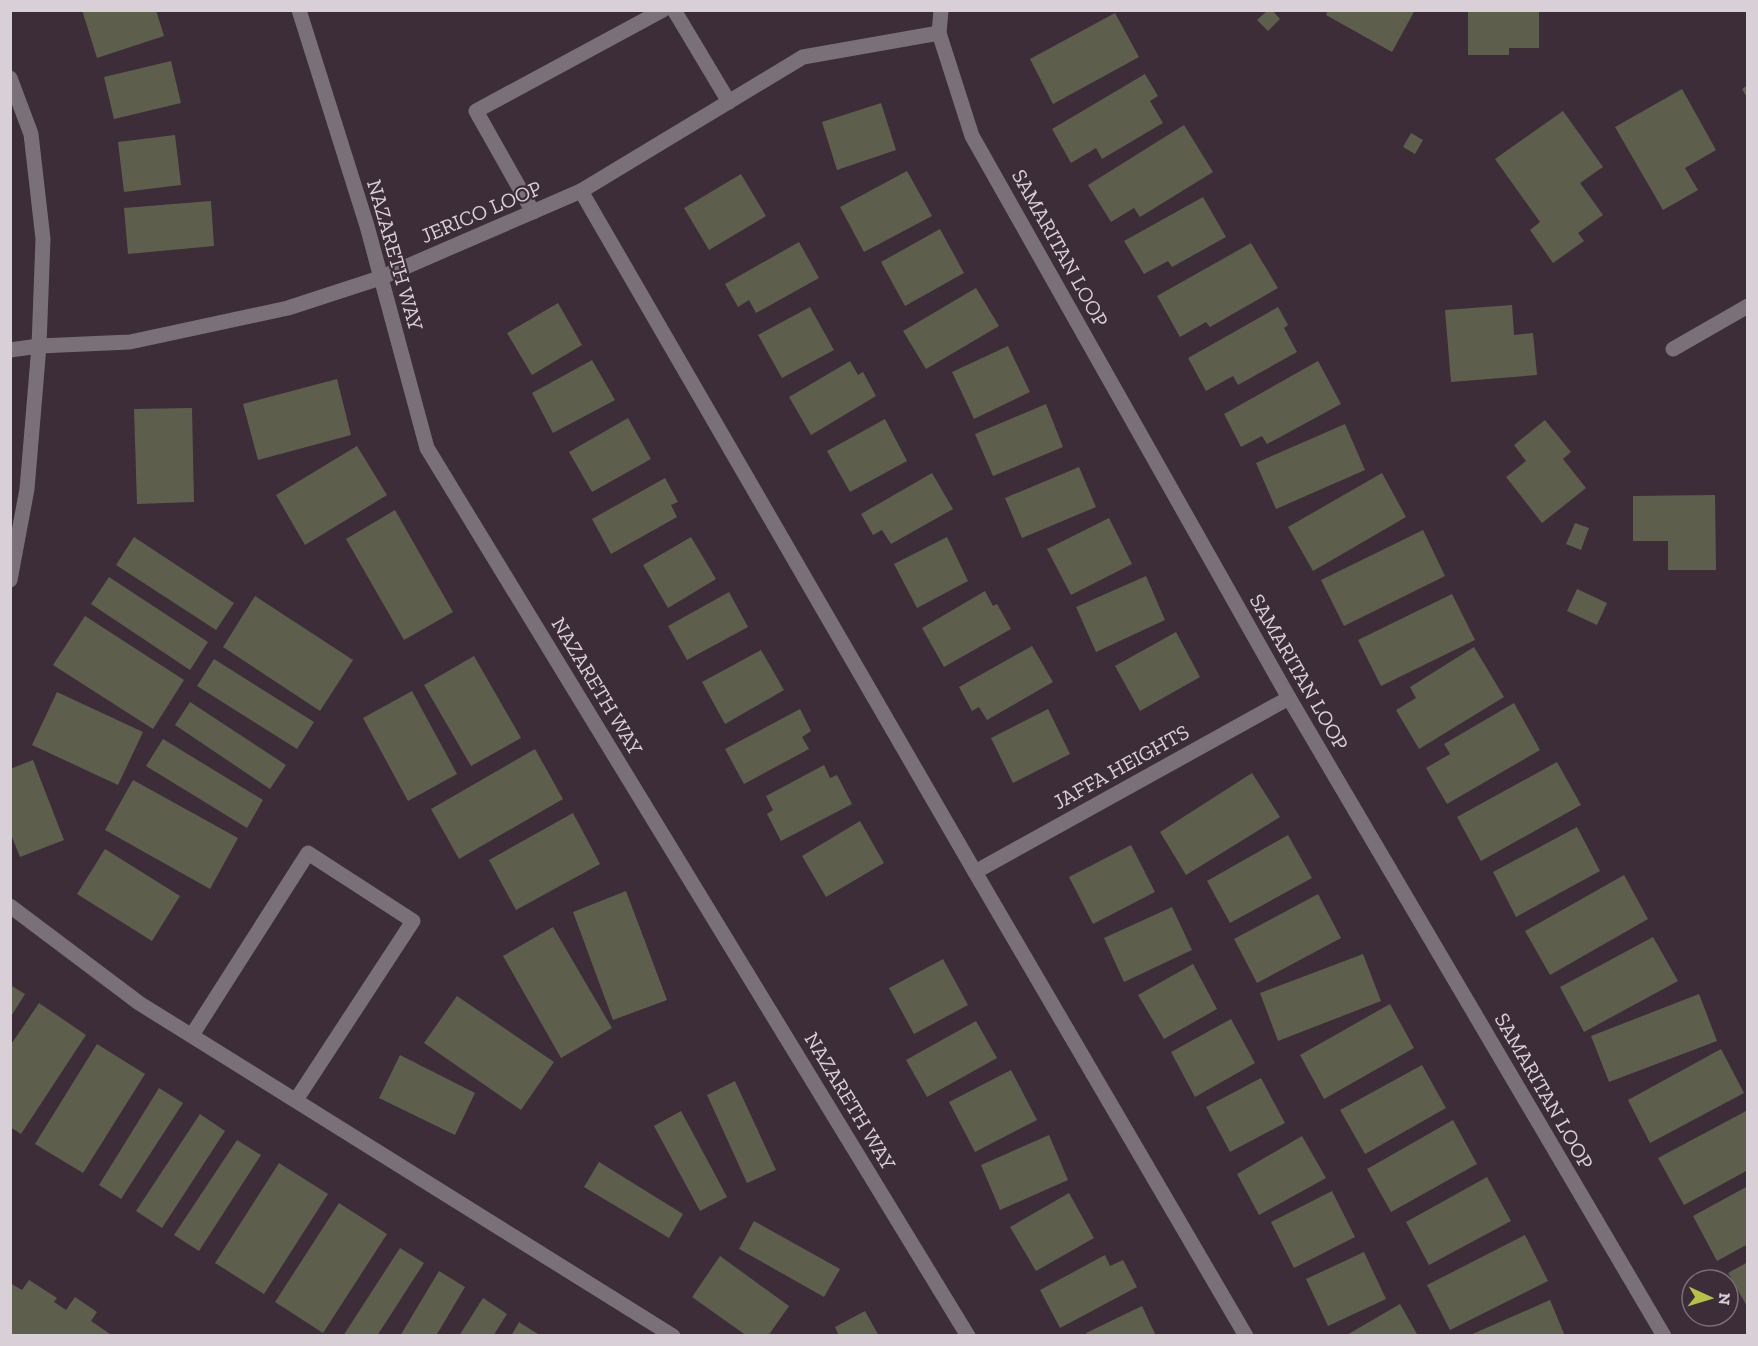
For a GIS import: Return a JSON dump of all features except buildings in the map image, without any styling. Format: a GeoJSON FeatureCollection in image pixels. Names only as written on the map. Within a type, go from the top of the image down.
{"type":"FeatureCollection","features":[{"type":"Feature","properties":{"kind":"street","name":"NAZARETH WAY"},"geometry":{"type":"LineString","coordinates":[[299,10],[363,215],[427,448],[968,1335]]}},
{"type":"Feature","properties":{"kind":"street"},"geometry":{"type":"LineString","coordinates":[[533,212],[476,111],[663,10]]}},
{"type":"Feature","properties":{"kind":"street"},"geometry":{"type":"LineString","coordinates":[[674,10],[729,102]]}},
{"type":"Feature","properties":{"kind":"street","name":"SAMARITAN LOOP"},"geometry":{"type":"LineString","coordinates":[[941,10],[939,33],[972,136],[1288,698],[1664,1335]]}},
{"type":"Feature","properties":{"kind":"street","name":"JERICO LOOP"},"geometry":{"type":"LineString","coordinates":[[10,350],[39,346],[130,342],[288,308],[380,279],[581,191],[803,57],[939,33]]}},
{"type":"Feature","properties":{"kind":"street"},"geometry":{"type":"LineString","coordinates":[[10,78],[31,134],[43,238],[39,346],[27,489],[10,580]]}},
{"type":"Feature","properties":{"kind":"street"},"geometry":{"type":"LineString","coordinates":[[581,191],[1246,1335]]}},
{"type":"Feature","properties":{"kind":"street"},"geometry":{"type":"LineString","coordinates":[[1673,349],[1748,306]]}},
{"type":"Feature","properties":{"kind":"street","name":"JAFFA HEIGHTS"},"geometry":{"type":"LineString","coordinates":[[975,872],[1288,698]]}},
{"type":"Feature","properties":{"kind":"street"},"geometry":{"type":"LineString","coordinates":[[192,1035],[308,854],[413,921],[296,1100]]}},
{"type":"Feature","properties":{"kind":"street"},"geometry":{"type":"LineString","coordinates":[[10,906],[139,1003],[673,1335]]}}]}
